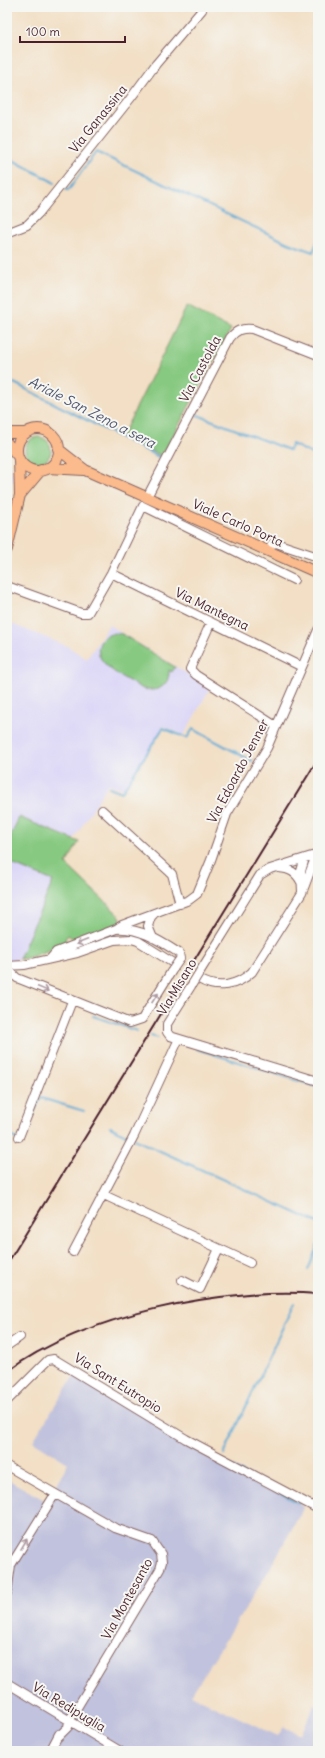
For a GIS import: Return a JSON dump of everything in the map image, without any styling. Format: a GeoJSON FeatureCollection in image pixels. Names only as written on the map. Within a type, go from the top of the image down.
{"type":"FeatureCollection","features":[{"type":"Feature","properties":{"kind":"main road"},"geometry":{"type":"LineString","coordinates":[[7,432],[26,433],[38,429],[50,433],[57,443],[58,449],[55,460],[44,469],[20,495]]}},
{"type":"Feature","properties":{"kind":"main road"},"geometry":{"type":"LineString","coordinates":[[7,549],[20,495],[18,442],[26,433]]}},
{"type":"Feature","properties":{"kind":"main road"},"geometry":{"type":"LineString","coordinates":[[7,443],[30,469],[85,470]]}},
{"type":"Feature","properties":{"kind":"main road"},"geometry":{"type":"LineString","coordinates":[[58,449],[85,470]]}},
{"type":"Feature","properties":{"kind":"main road","name":"Viale Carlo Porta"},"geometry":{"type":"LineString","coordinates":[[85,470],[269,550],[318,573]]}},
{"type":"Feature","properties":{"kind":"street","name":"Via Ganassina"},"geometry":{"type":"LineString","coordinates":[[7,233],[27,225],[39,213],[130,99],[160,58],[202,10]]}},
{"type":"Feature","properties":{"kind":"street","name":"Via Castolda"},"geometry":{"type":"LineString","coordinates":[[147,497],[230,338],[237,331],[244,328],[252,329],[318,355]]}},
{"type":"Feature","properties":{"kind":"street"},"geometry":{"type":"LineString","coordinates":[[7,586],[84,614],[91,609],[112,573],[143,506],[294,580]]}},
{"type":"Feature","properties":{"kind":"street"},"geometry":{"type":"LineString","coordinates":[[269,550],[272,544],[276,543],[318,557]]}},
{"type":"Feature","properties":{"kind":"street","name":"Via Mantegna"},"geometry":{"type":"LineString","coordinates":[[112,573],[302,667]]}},
{"type":"Feature","properties":{"kind":"street"},"geometry":{"type":"LineString","coordinates":[[211,622],[190,669],[196,675],[276,726]]}},
{"type":"Feature","properties":{"kind":"street","name":"Via Edoardo Jenner"},"geometry":{"type":"LineString","coordinates":[[50,959],[56,952],[116,930],[122,925],[180,904],[193,898],[197,894],[227,814],[267,748],[318,630]]}},
{"type":"Feature","properties":{"kind":"street"},"geometry":{"type":"LineString","coordinates":[[102,810],[172,874],[180,904]]}},
{"type":"Feature","properties":{"kind":"street"},"geometry":{"type":"LineString","coordinates":[[199,976],[213,985],[226,985],[247,976],[255,967],[302,893],[318,855]]}},
{"type":"Feature","properties":{"kind":"street","name":"Via Misano"},"geometry":{"type":"LineString","coordinates":[[318,855],[264,871],[260,875],[199,976],[191,986],[168,1024],[166,1030],[170,1036],[318,1081]]}},
{"type":"Feature","properties":{"kind":"street"},"geometry":{"type":"LineString","coordinates":[[305,858],[310,871]]}},
{"type":"Feature","properties":{"kind":"street"},"geometry":{"type":"LineString","coordinates":[[302,893],[301,871],[305,858]]}},
{"type":"Feature","properties":{"kind":"street"},"geometry":{"type":"LineString","coordinates":[[276,867],[291,870],[299,877],[301,882]]}},
{"type":"Feature","properties":{"kind":"street"},"geometry":{"type":"LineString","coordinates":[[153,938],[148,926],[149,921],[154,914]]}},
{"type":"Feature","properties":{"kind":"street","name":"Via Misano"},"geometry":{"type":"LineString","coordinates":[[8,970],[17,978],[126,1022],[134,1023],[142,1019],[171,972],[179,953],[153,938],[132,930],[116,930]]}},
{"type":"Feature","properties":{"kind":"street"},"geometry":{"type":"LineString","coordinates":[[8,970],[21,968],[24,965],[88,950],[114,940],[131,939],[138,941],[176,961]]}},
{"type":"Feature","properties":{"kind":"street"},"geometry":{"type":"LineString","coordinates":[[18,1137],[72,1001]]}},
{"type":"Feature","properties":{"kind":"street"},"geometry":{"type":"LineString","coordinates":[[73,1252],[133,1138],[177,1043]]}},
{"type":"Feature","properties":{"kind":"street"},"geometry":{"type":"LineString","coordinates":[[104,1195],[250,1263]]}},
{"type":"Feature","properties":{"kind":"street"},"geometry":{"type":"LineString","coordinates":[[182,1280],[200,1289],[219,1249]]}},
{"type":"Feature","properties":{"kind":"street"},"geometry":{"type":"LineString","coordinates":[[7,1346],[20,1337]]}},
{"type":"Feature","properties":{"kind":"street","name":"Via Sant Eutropio"},"geometry":{"type":"LineString","coordinates":[[7,1401],[48,1360],[54,1359],[186,1439],[318,1509]]}},
{"type":"Feature","properties":{"kind":"street","name":"Via Montesanto"},"geometry":{"type":"LineString","coordinates":[[7,1466],[115,1528],[152,1541],[161,1554],[162,1562],[150,1586],[69,1721]]}},
{"type":"Feature","properties":{"kind":"street"},"geometry":{"type":"LineString","coordinates":[[7,1593],[11,1565],[55,1494]]}},
{"type":"Feature","properties":{"kind":"street","name":"Via Redipuglia"},"geometry":{"type":"LineString","coordinates":[[7,1683],[120,1751]]}},
{"type":"Feature","properties":{"kind":"street"},"geometry":{"type":"LineString","coordinates":[[50,1751],[64,1725],[69,1721]]}},
{"type":"Feature","properties":{"kind":"shaded area"},"geometry":{"type":"Polygon","coordinates":[[[7,458],[13,478],[7,496],[7,458]]]}},
{"type":"Feature","properties":{"kind":"shaded area"},"geometry":{"type":"Polygon","coordinates":[[[7,622],[67,646],[87,659],[109,625],[210,688],[184,735],[163,726],[124,789],[108,784],[74,839],[19,817],[7,845],[7,622]]]}},
{"type":"Feature","properties":{"kind":"shaded area"},"geometry":{"type":"Polygon","coordinates":[[[7,862],[53,881],[19,959],[7,961],[7,862]]]}},
{"type":"Feature","properties":{"kind":"shaded area"},"geometry":{"type":"Polygon","coordinates":[[[75,1374],[304,1507],[268,1572],[191,1695],[278,1736],[284,1727],[301,1735],[314,1705],[318,1706],[318,1751],[7,1751],[7,1479],[48,1502],[68,1463],[33,1441],[75,1374]]]}},
{"type":"Feature","properties":{"kind":"green space"},"geometry":{"type":"Polygon","coordinates":[[[187,306],[231,329],[162,456],[122,436],[187,306]]]}},
{"type":"Feature","properties":{"kind":"green space"},"geometry":{"type":"Polygon","coordinates":[[[38,437],[47,441],[51,450],[47,459],[38,463],[29,459],[25,450],[29,441],[38,437]]]}},
{"type":"Feature","properties":{"kind":"green space"},"geometry":{"type":"Polygon","coordinates":[[[115,633],[122,634],[175,667],[172,672],[169,670],[167,680],[162,687],[154,690],[143,689],[114,672],[107,666],[99,653],[99,646],[101,640],[115,633]]]}},
{"type":"Feature","properties":{"kind":"green space"},"geometry":{"type":"Polygon","coordinates":[[[19,817],[79,842],[66,864],[119,915],[121,918],[119,923],[75,940],[68,935],[65,939],[68,943],[27,958],[19,959],[53,881],[7,862],[7,845],[19,817]]]}},
{"type":"Feature","properties":{"kind":"waterway"},"geometry":{"type":"LineString","coordinates":[[66,189],[68,191],[96,152],[288,243],[313,252],[318,240]]}},
{"type":"Feature","properties":{"kind":"waterway"},"geometry":{"type":"LineString","coordinates":[[7,157],[55,183]]}},
{"type":"Feature","properties":{"kind":"waterway","name":"Ariale San Zeno a sera"},"geometry":{"type":"LineString","coordinates":[[14,383],[161,458]]}},
{"type":"Feature","properties":{"kind":"waterway","name":"Ariale San Zeno a sera"},"geometry":{"type":"LineString","coordinates":[[193,416],[195,414],[289,450],[292,444],[318,457]]}},
{"type":"Feature","properties":{"kind":"waterway"},"geometry":{"type":"LineString","coordinates":[[109,787],[122,792],[163,728],[187,738],[193,729],[252,761]]}},
{"type":"Feature","properties":{"kind":"waterway"},"geometry":{"type":"LineString","coordinates":[[93,1016],[137,1031]]}},
{"type":"Feature","properties":{"kind":"waterway"},"geometry":{"type":"LineString","coordinates":[[151,1036],[158,1038]]}},
{"type":"Feature","properties":{"kind":"waterway"},"geometry":{"type":"LineString","coordinates":[[197,1049],[318,1087]]}},
{"type":"Feature","properties":{"kind":"waterway"},"geometry":{"type":"LineString","coordinates":[[30,1119],[41,1098],[84,1111]]}},
{"type":"Feature","properties":{"kind":"waterway"},"geometry":{"type":"LineString","coordinates":[[110,1127],[130,1137]]}},
{"type":"Feature","properties":{"kind":"waterway"},"geometry":{"type":"LineString","coordinates":[[7,1135],[17,1139]]}},
{"type":"Feature","properties":{"kind":"waterway"},"geometry":{"type":"LineString","coordinates":[[134,1139],[318,1223]]}},
{"type":"Feature","properties":{"kind":"waterway"},"geometry":{"type":"LineString","coordinates":[[308,1270],[318,1244]]}},
{"type":"Feature","properties":{"kind":"waterway"},"geometry":{"type":"LineString","coordinates":[[224,1454],[294,1303]]}},
{"type":"Feature","properties":{"kind":"waterway"},"geometry":{"type":"LineString","coordinates":[[229,1466],[299,1503]]}},
{"type":"Feature","properties":{"kind":"tunnel"},"geometry":{"type":"LineString","coordinates":[[173,963],[199,979]]}},
{"type":"Feature","properties":{"kind":"railway"},"geometry":{"type":"LineString","coordinates":[[7,1264],[318,759]]}},
{"type":"Feature","properties":{"kind":"railway"},"geometry":{"type":"LineString","coordinates":[[7,1372],[38,1352],[74,1335],[114,1320],[156,1309],[199,1300],[241,1295],[281,1293],[318,1294]]}}]}
